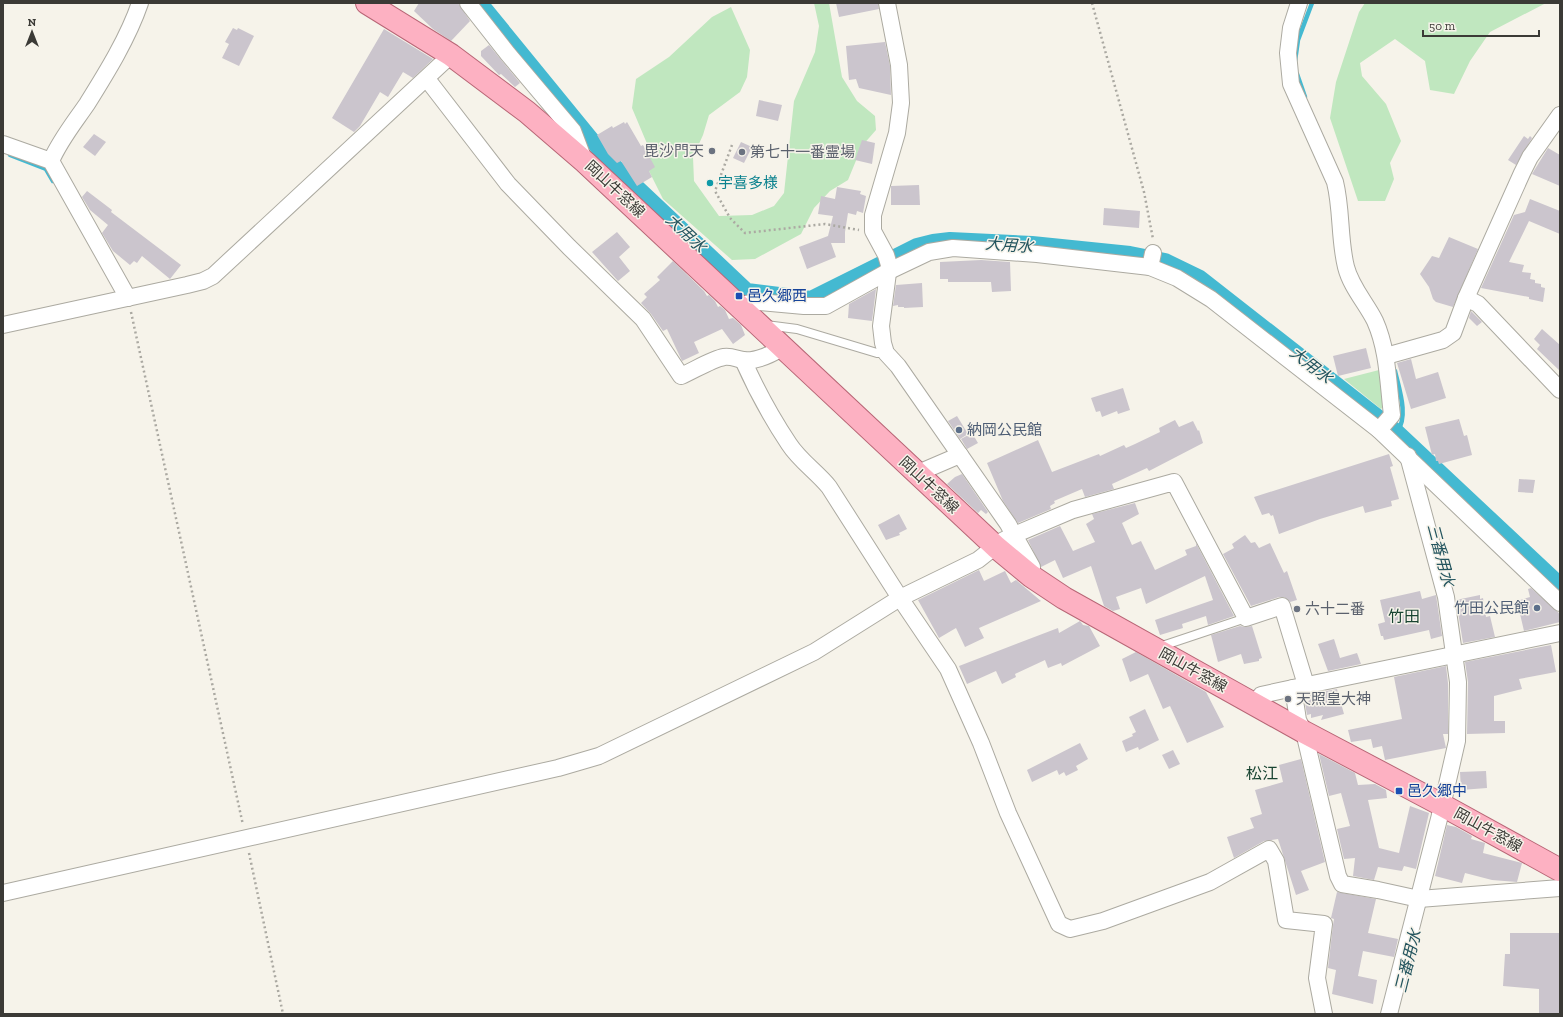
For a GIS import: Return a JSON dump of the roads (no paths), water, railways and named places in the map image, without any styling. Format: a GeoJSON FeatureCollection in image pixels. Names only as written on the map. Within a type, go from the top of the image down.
{"type":"FeatureCollection","features":[{"type":"Feature","properties":{"kind":"main road","name":"岡山牛窓線"},"geometry":{"type":"LineString","coordinates":[[367,3],[451,55],[527,112],[585,162],[738,305],[759,327],[996,547],[1031,576],[1064,598],[1254,705],[1442,805],[1560,870]]}},
{"type":"Feature","properties":{"kind":"street"},"geometry":{"type":"LineString","coordinates":[[52,161],[57,148],[88,102],[133,25],[140,3]]}},
{"type":"Feature","properties":{"kind":"street"},"geometry":{"type":"LineString","coordinates":[[468,3],[508,54],[573,131],[585,162]]}},
{"type":"Feature","properties":{"kind":"street"},"geometry":{"type":"LineString","coordinates":[[887,3],[899,65],[901,103],[897,133],[873,215],[873,231],[888,264],[881,326],[883,343],[886,353],[898,366],[1008,524],[1032,567],[1031,576]]}},
{"type":"Feature","properties":{"kind":"street"},"geometry":{"type":"LineString","coordinates":[[1299,3],[1291,28],[1288,53],[1291,84],[1335,182],[1339,196],[1342,249],[1347,269],[1375,322],[1386,356],[1392,414],[1383,425]]}},
{"type":"Feature","properties":{"kind":"street"},"geometry":{"type":"LineString","coordinates":[[3,325],[197,283],[212,276],[427,79],[451,55]]}},
{"type":"Feature","properties":{"kind":"street"},"geometry":{"type":"LineString","coordinates":[[427,79],[508,184],[569,247],[643,319],[681,376],[723,357],[736,357],[743,360],[772,353],[782,348]]}},
{"type":"Feature","properties":{"kind":"street"},"geometry":{"type":"LineString","coordinates":[[1386,356],[1443,340],[1453,333],[1466,298],[1525,168],[1560,115]]}},
{"type":"Feature","properties":{"kind":"street"},"geometry":{"type":"LineString","coordinates":[[3,144],[52,161],[128,298]]}},
{"type":"Feature","properties":{"kind":"street"},"geometry":{"type":"LineString","coordinates":[[738,305],[760,302],[804,306],[826,306],[888,264],[929,252],[953,248],[1152,260],[1176,278],[1211,299],[1383,425],[1408,456],[1560,603]]}},
{"type":"Feature","properties":{"kind":"street"},"geometry":{"type":"LineString","coordinates":[[1466,298],[1478,304],[1560,390]]}},
{"type":"Feature","properties":{"kind":"street"},"geometry":{"type":"LineString","coordinates":[[743,360],[789,445],[802,460],[819,474],[829,487],[900,598],[948,669],[981,742],[1008,814],[1059,924],[1070,929],[1103,921],[1210,882],[1269,849],[1276,861],[1286,920],[1324,924],[1317,978],[1324,1014]]}},
{"type":"Feature","properties":{"kind":"street"},"geometry":{"type":"LineString","coordinates":[[920,476],[925,470],[960,455]]}},
{"type":"Feature","properties":{"kind":"street"},"geometry":{"type":"LineString","coordinates":[[1389,1014],[1419,899],[1457,741],[1458,682],[1446,597],[1408,456]]}},
{"type":"Feature","properties":{"kind":"street"},"geometry":{"type":"LineString","coordinates":[[3,893],[558,768],[599,756],[814,652],[900,598],[978,560],[1002,541],[1014,535],[1073,510],[1174,482],[1246,618],[1282,606],[1299,686],[1298,720],[1304,732],[1338,876],[1342,884],[1419,899],[1560,888]]}},
{"type":"Feature","properties":{"kind":"street"},"geometry":{"type":"LineString","coordinates":[[1254,705],[1261,695],[1299,686],[1560,633]]}},
{"type":"Feature","properties":{"kind":"lane"},"geometry":{"type":"LineString","coordinates":[[759,327],[767,324],[797,329],[876,353],[886,353]]}},
{"type":"Feature","properties":{"kind":"lane"},"geometry":{"type":"LineString","coordinates":[[1161,652],[1165,645],[1246,618]]}},
{"type":"Feature","properties":{"kind":"waterway","name":"大用水"},"geometry":{"type":"LineString","coordinates":[[480,3],[609,161],[747,291],[811,299],[917,246],[950,240],[1032,244],[1130,254],[1165,261],[1200,278],[1397,432],[1560,585]]}},
{"type":"Feature","properties":{"kind":"waterway"},"geometry":{"type":"LineString","coordinates":[[1295,61],[1298,40],[1312,3]]}},
{"type":"Feature","properties":{"kind":"waterway"},"geometry":{"type":"LineString","coordinates":[[1297,74],[1305,97]]}},
{"type":"Feature","properties":{"kind":"waterway"},"geometry":{"type":"LineString","coordinates":[[10,155],[46,169],[53,181]]}},
{"type":"Feature","properties":{"kind":"waterway"},"geometry":{"type":"LineString","coordinates":[[1395,371],[1401,394],[1403,410],[1401,426],[1397,432]]}},
{"type":"Feature","properties":{"kind":"place","name":"毘沙門天"},"geometry":{"type":"Point","coordinates":[712,151]}},
{"type":"Feature","properties":{"kind":"place","name":"第七十一番霊場"},"geometry":{"type":"Point","coordinates":[742,152]}},
{"type":"Feature","properties":{"kind":"place","name":"宇喜多様"},"geometry":{"type":"Point","coordinates":[710,183]}},
{"type":"Feature","properties":{"kind":"place","name":"邑久郷西"},"geometry":{"type":"Point","coordinates":[739,296]}},
{"type":"Feature","properties":{"kind":"place","name":"納岡公民館"},"geometry":{"type":"Point","coordinates":[959,430]}},
{"type":"Feature","properties":{"kind":"place","name":"竹田公民館"},"geometry":{"type":"Point","coordinates":[1537,608]}},
{"type":"Feature","properties":{"kind":"place","name":"六十二番"},"geometry":{"type":"Point","coordinates":[1297,609]}},
{"type":"Feature","properties":{"kind":"place","name":"天照皇大神"},"geometry":{"type":"Point","coordinates":[1288,699]}},
{"type":"Feature","properties":{"kind":"place","name":"邑久郷中"},"geometry":{"type":"Point","coordinates":[1399,791]}},
{"type":"Feature","properties":{"kind":"district","name":"竹田"},"geometry":{"type":"Point","coordinates":[1404,616]}},
{"type":"Feature","properties":{"kind":"district","name":"松江"},"geometry":{"type":"Point","coordinates":[1262,773]}},
{"type":"Feature","properties":{"kind":"water label","name":"三番用水"},"geometry":{"type":"Point","coordinates":[1441,555]}},
{"type":"Feature","properties":{"kind":"water label","name":"三番用水"},"geometry":{"type":"Point","coordinates":[1408,961]}}]}
